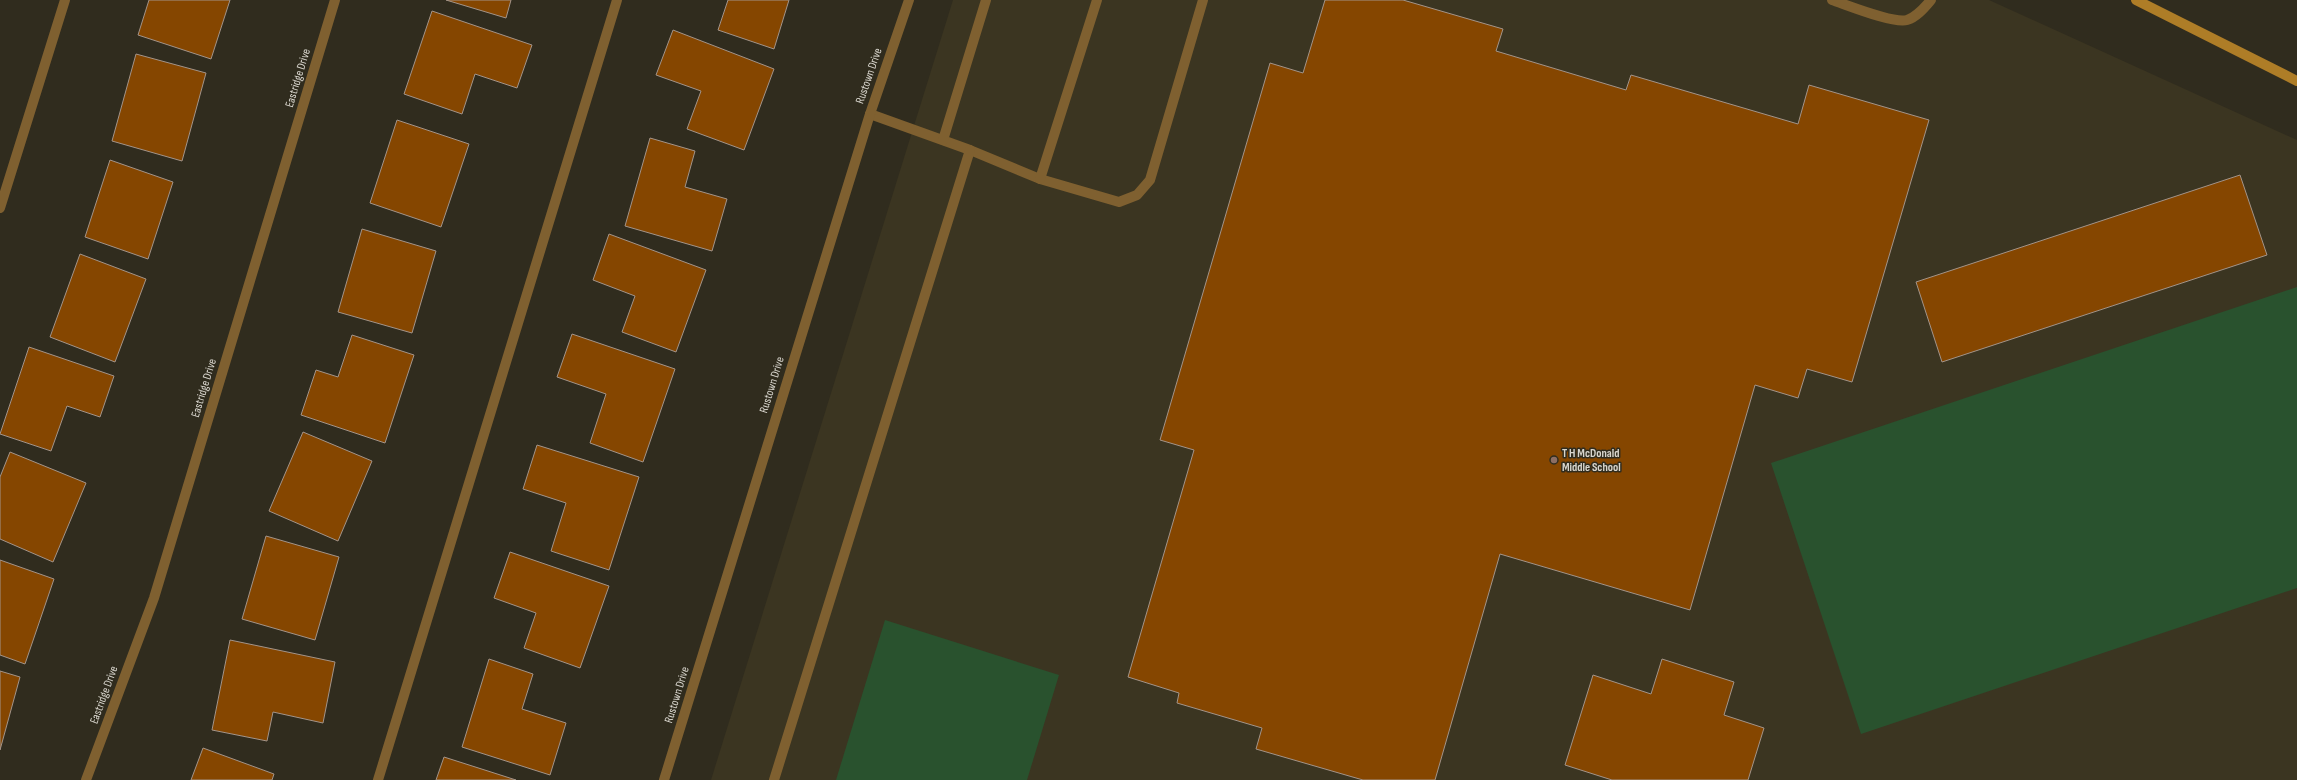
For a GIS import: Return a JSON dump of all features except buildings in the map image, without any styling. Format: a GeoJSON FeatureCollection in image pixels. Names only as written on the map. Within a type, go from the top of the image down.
{"type":"FeatureCollection","features":[{"type":"Feature","properties":{"kind":"main road"},"geometry":{"type":"LineString","coordinates":[[2136,0],[2297,81]]}},
{"type":"Feature","properties":{"kind":"street"},"geometry":{"type":"LineString","coordinates":[[0,208],[65,0]]}},
{"type":"Feature","properties":{"kind":"street","name":"Eastridge Drive"},"geometry":{"type":"LineString","coordinates":[[86,780],[154,598],[336,0]]}},
{"type":"Feature","properties":{"kind":"street"},"geometry":{"type":"LineString","coordinates":[[378,780],[617,0]]}},
{"type":"Feature","properties":{"kind":"street","name":"Rustown Drive"},"geometry":{"type":"LineString","coordinates":[[664,780],[870,114],[909,0]]}},
{"type":"Feature","properties":{"kind":"street"},"geometry":{"type":"LineString","coordinates":[[942,140],[986,0]]}},
{"type":"Feature","properties":{"kind":"street"},"geometry":{"type":"LineString","coordinates":[[1040,179],[1097,0]]}},
{"type":"Feature","properties":{"kind":"street"},"geometry":{"type":"LineString","coordinates":[[870,114],[970,150],[1040,179],[1119,202],[1137,195],[1150,180],[1203,0]]}},
{"type":"Feature","properties":{"kind":"street"},"geometry":{"type":"LineString","coordinates":[[1832,0],[1884,17],[1907,20],[1922,10],[1931,0]]}},
{"type":"Feature","properties":{"kind":"street"},"geometry":{"type":"LineString","coordinates":[[774,780],[970,150]]}},
{"type":"Feature","properties":{"kind":"shaded area","name":"T H McDonald Middle School"},"geometry":{"type":"Polygon","coordinates":[[[953,0],[1989,0],[2297,140],[2297,780],[711,780],[953,0]]]}},
{"type":"Feature","properties":{"kind":"green space"},"geometry":{"type":"Polygon","coordinates":[[[2297,287],[2297,588],[1861,734],[1771,463],[2297,287]]]}},
{"type":"Feature","properties":{"kind":"green space"},"geometry":{"type":"Polygon","coordinates":[[[885,620],[1059,675],[1027,780],[836,780],[885,620]]]}},
{"type":"Feature","properties":{"kind":"place","name":"T H McDonald Middle School"},"geometry":{"type":"Point","coordinates":[1554,460]}}]}
